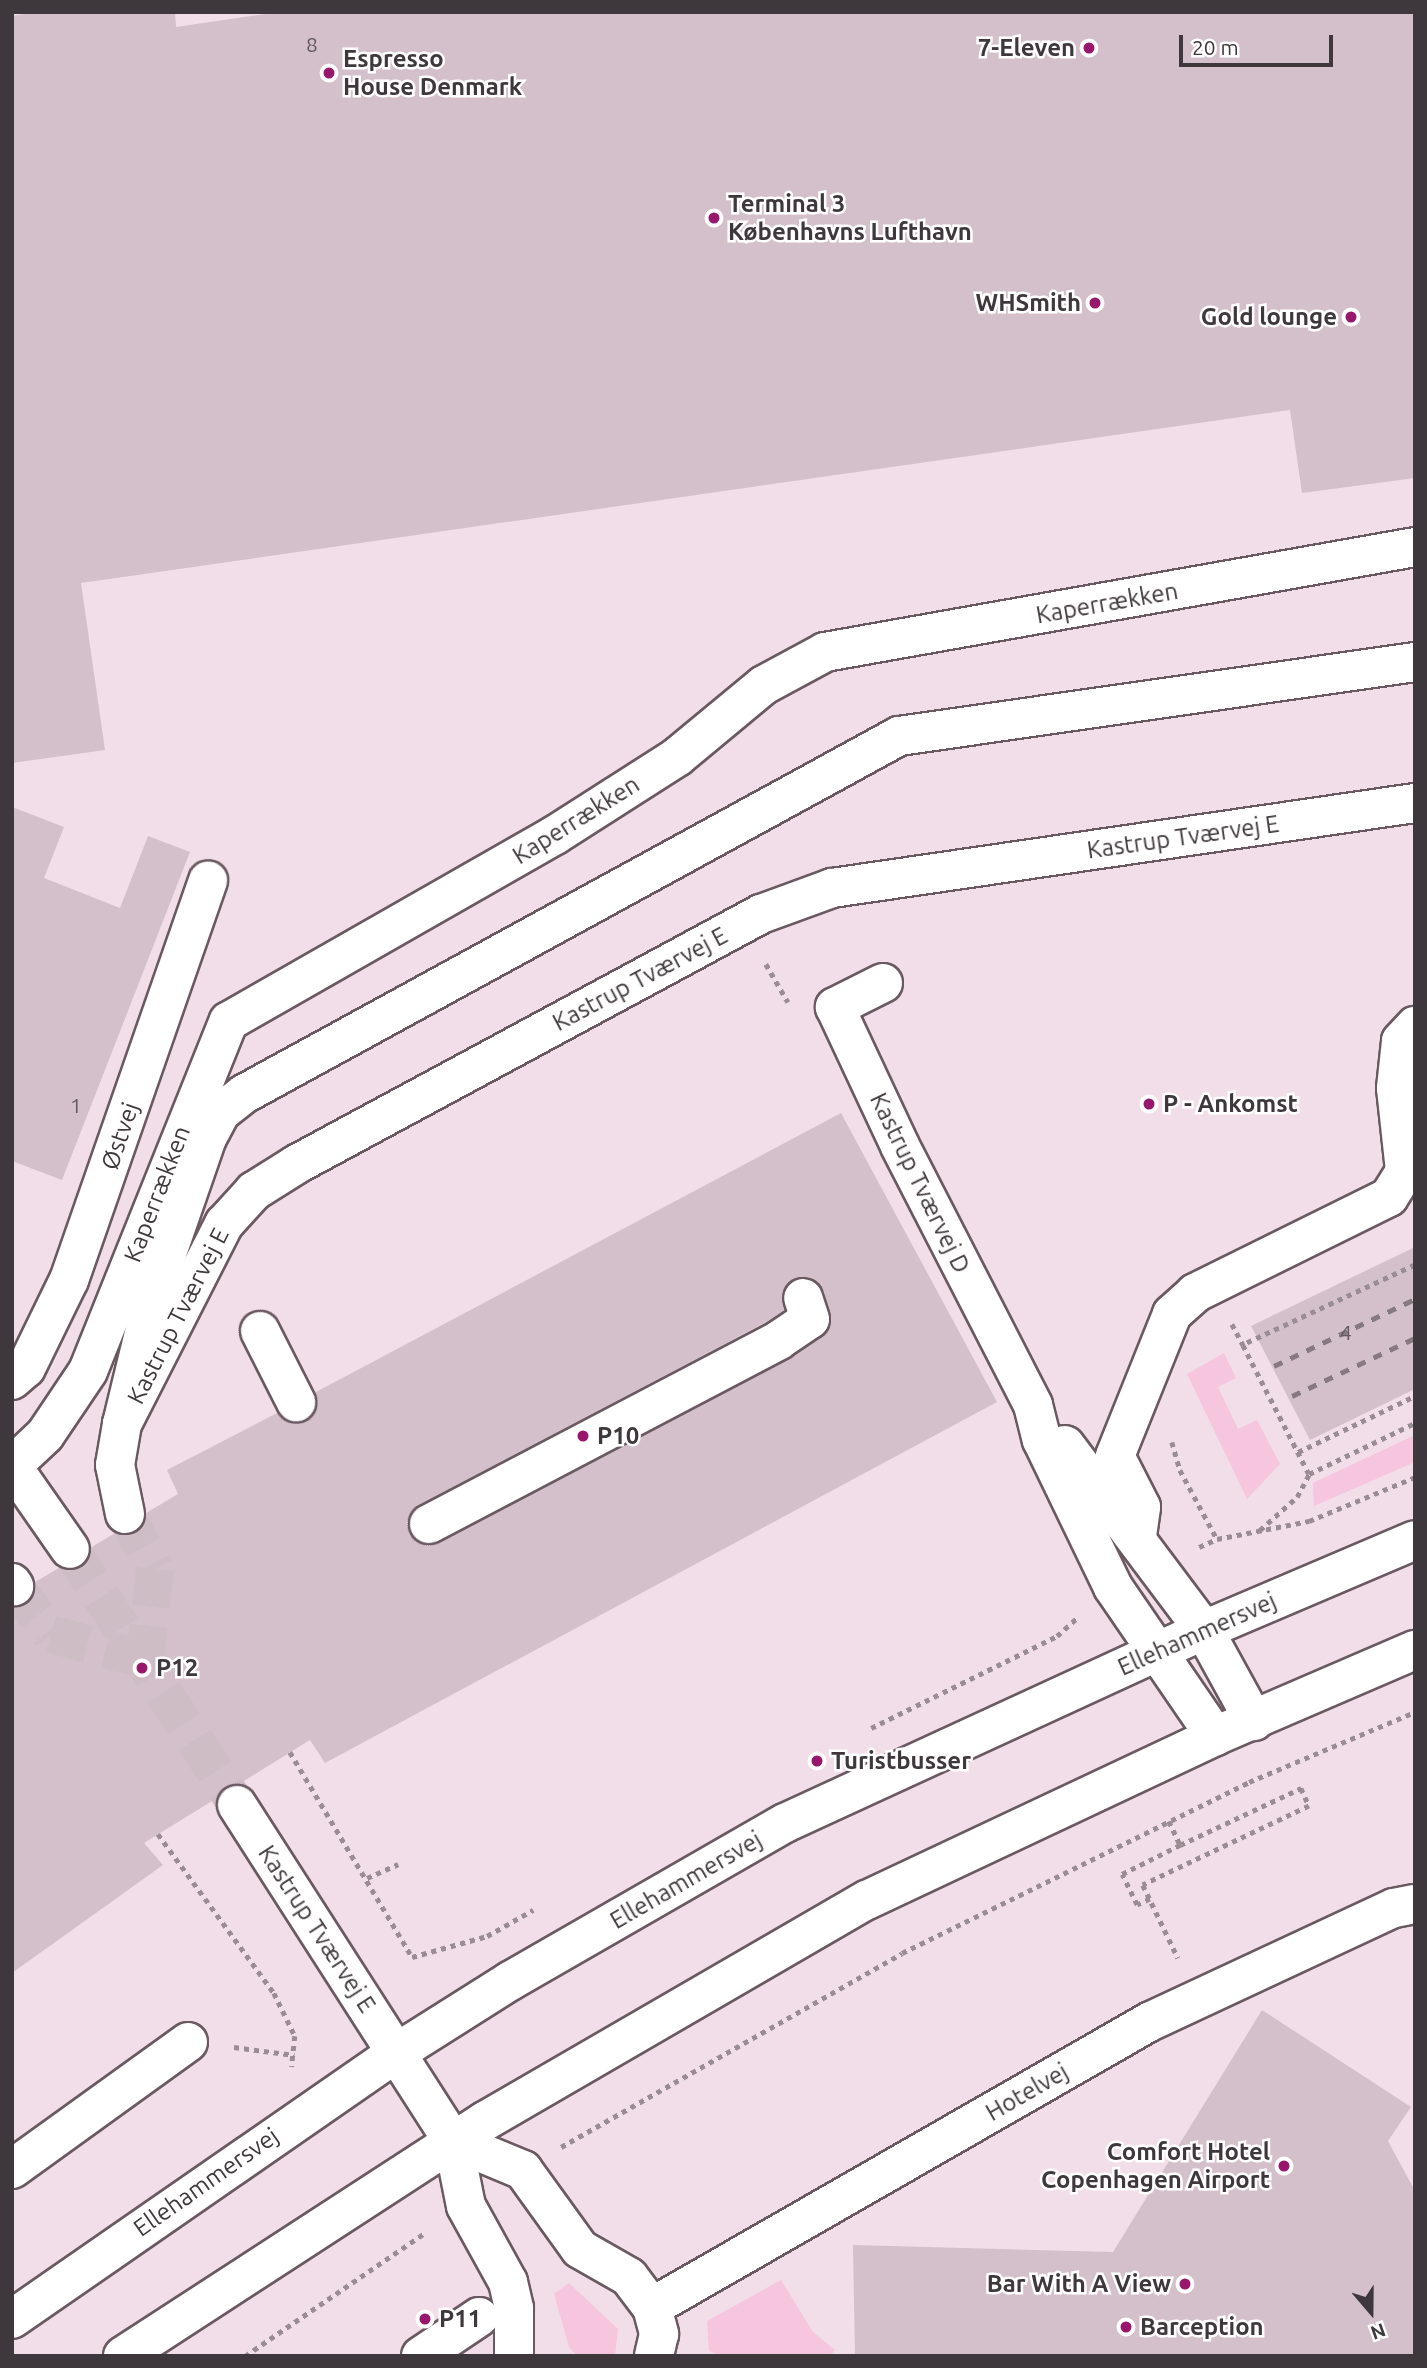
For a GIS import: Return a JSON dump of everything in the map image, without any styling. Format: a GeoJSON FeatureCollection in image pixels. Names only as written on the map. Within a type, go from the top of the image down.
{"type":"FeatureCollection","features":[{"type":"Feature","properties":{"kind":"street","name":"Kaperrækken"},"geometry":{"type":"LineString","coordinates":[[12,1466],[45,1435],[88,1371],[229,1021],[555,835],[677,757],[764,685],[825,652],[1415,547]]}},
{"type":"Feature","properties":{"kind":"street","name":"Kaperrækken"},"geometry":{"type":"LineString","coordinates":[[122,1424],[156,1289],[207,1138],[221,1112],[244,1094],[899,736],[1415,662]]}},
{"type":"Feature","properties":{"kind":"street","name":"Kastrup Tværvej E"},"geometry":{"type":"LineString","coordinates":[[125,1514],[115,1465],[122,1424],[224,1224],[254,1191],[297,1164],[761,914],[832,888],[1415,803]]}},
{"type":"Feature","properties":{"kind":"street","name":"Østvej"},"geometry":{"type":"LineString","coordinates":[[12,1380],[26,1368],[69,1280],[208,881]]}},
{"type":"Feature","properties":{"kind":"street","name":"Kastrup Tværvej D"},"geometry":{"type":"LineString","coordinates":[[883,984],[835,1007],[900,1146],[1033,1405],[1204,1630],[1254,1721]]}},
{"type":"Feature","properties":{"kind":"street"},"geometry":{"type":"LineString","coordinates":[[1145,1552],[1141,1507],[1115,1456],[1172,1314],[1195,1293],[1389,1197],[1405,1171],[1396,1088],[1401,1041],[1415,1026]]}},
{"type":"Feature","properties":{"kind":"street"},"geometry":{"type":"LineString","coordinates":[[429,1524],[779,1340],[810,1319],[803,1298]]}},
{"type":"Feature","properties":{"kind":"street"},"geometry":{"type":"LineString","coordinates":[[260,1331],[296,1402]]}},
{"type":"Feature","properties":{"kind":"street","name":"Kastrup Tværvej D"},"geometry":{"type":"LineString","coordinates":[[1033,1405],[1042,1440],[1113,1587],[1160,1650],[1215,1735]]}},
{"type":"Feature","properties":{"kind":"street"},"geometry":{"type":"LineString","coordinates":[[12,1466],[26,1510],[70,1549]]}},
{"type":"Feature","properties":{"kind":"street","name":"Ellehammersvej"},"geometry":{"type":"LineString","coordinates":[[12,2319],[396,2053],[510,1981],[785,1823],[1204,1630],[1415,1540]]}},
{"type":"Feature","properties":{"kind":"street"},"geometry":{"type":"LineString","coordinates":[[123,2356],[453,2141],[867,1900],[1215,1735],[1254,1721],[1415,1650]]}},
{"type":"Feature","properties":{"kind":"street","name":"Kastrup Tværvej E"},"geometry":{"type":"LineString","coordinates":[[237,1805],[453,2141]]}},
{"type":"Feature","properties":{"kind":"street","name":"Hotelvej"},"geometry":{"type":"LineString","coordinates":[[652,2306],[1149,2022],[1394,1908],[1415,1904]]}},
{"type":"Feature","properties":{"kind":"street"},"geometry":{"type":"LineString","coordinates":[[12,2169],[188,2042]]}},
{"type":"Feature","properties":{"kind":"street"},"geometry":{"type":"LineString","coordinates":[[453,2141],[523,2170],[580,2249],[629,2277],[652,2306],[659,2334],[654,2356]]}},
{"type":"Feature","properties":{"kind":"street"},"geometry":{"type":"LineString","coordinates":[[453,2141],[466,2206],[508,2282],[514,2308],[514,2356]]}},
{"type":"Feature","properties":{"kind":"street"},"geometry":{"type":"LineString","coordinates":[[421,2356],[479,2317]]}},
{"type":"Feature","properties":{"kind":"path"},"geometry":{"type":"LineString","coordinates":[[754,970],[778,958]]}},
{"type":"Feature","properties":{"kind":"path"},"geometry":{"type":"LineString","coordinates":[[766,963],[793,1011]]}},
{"type":"Feature","properties":{"kind":"path"},"geometry":{"type":"LineString","coordinates":[[1243,1345],[1415,1265]]}},
{"type":"Feature","properties":{"kind":"path"},"geometry":{"type":"LineString","coordinates":[[1222,1328],[1242,1318]]}},
{"type":"Feature","properties":{"kind":"path"},"geometry":{"type":"LineString","coordinates":[[1231,1323],[1309,1474]]}},
{"type":"Feature","properties":{"kind":"path"},"geometry":{"type":"LineString","coordinates":[[1298,1452],[1415,1396]]}},
{"type":"Feature","properties":{"kind":"path"},"geometry":{"type":"LineString","coordinates":[[1258,1532],[1297,1497],[1309,1474],[1415,1423]]}},
{"type":"Feature","properties":{"kind":"path"},"geometry":{"type":"LineString","coordinates":[[1170,1435],[1180,1470],[1217,1539]]}},
{"type":"Feature","properties":{"kind":"path"},"geometry":{"type":"LineString","coordinates":[[1145,1552],[1309,1521],[1415,1477]]}},
{"type":"Feature","properties":{"kind":"path"},"geometry":{"type":"LineString","coordinates":[[864,1732],[1057,1636],[1113,1587]]}},
{"type":"Feature","properties":{"kind":"path"},"geometry":{"type":"LineString","coordinates":[[523,2170],[902,1953],[1169,1821],[1415,1712]]}},
{"type":"Feature","properties":{"kind":"path"},"geometry":{"type":"LineString","coordinates":[[290,1752],[412,1956],[487,1936],[536,1908]]}},
{"type":"Feature","properties":{"kind":"path"},"geometry":{"type":"LineString","coordinates":[[1150,1899],[1137,1905],[1122,1874],[1301,1788],[1309,1806],[1143,1885],[1150,1899],[1198,2000]]}},
{"type":"Feature","properties":{"kind":"path"},"geometry":{"type":"LineString","coordinates":[[1169,1821],[1180,1844]]}},
{"type":"Feature","properties":{"kind":"path"},"geometry":{"type":"LineString","coordinates":[[367,1878],[397,1864]]}},
{"type":"Feature","properties":{"kind":"path"},"geometry":{"type":"LineString","coordinates":[[188,2042],[294,2054]]}},
{"type":"Feature","properties":{"kind":"path"},"geometry":{"type":"LineString","coordinates":[[245,2356],[466,2206]]}},
{"type":"Feature","properties":{"kind":"shaded area"},"geometry":{"type":"Polygon","coordinates":[[[1224,1353],[1236,1378],[1218,1387],[1238,1429],[1257,1420],[1280,1464],[1247,1499],[1187,1374],[1224,1353]]]}},
{"type":"Feature","properties":{"kind":"shaded area"},"geometry":{"type":"Polygon","coordinates":[[[1415,1435],[1415,1462],[1314,1506],[1313,1483],[1415,1435]]]}},
{"type":"Feature","properties":{"kind":"shaded area"},"geometry":{"type":"Polygon","coordinates":[[[781,2280],[813,2332],[835,2350],[830,2356],[723,2356],[709,2351],[707,2321],[781,2280]]]}},
{"type":"Feature","properties":{"kind":"shaded area"},"geometry":{"type":"Polygon","coordinates":[[[569,2283],[618,2329],[615,2356],[577,2356],[569,2347],[554,2294],[569,2283]]]}},
{"type":"Feature","properties":{"kind":"building","name":"Terminal 3 Københavns Lufthavn"},"geometry":{"type":"Polygon","coordinates":[[[37,12],[175,12],[176,27],[279,12],[1415,12],[1415,478],[1302,493],[1290,410],[81,583],[105,750],[12,763],[12,16],[37,12]]]}},
{"type":"Feature","properties":{"kind":"building"},"geometry":{"type":"Polygon","coordinates":[[[12,807],[64,827],[44,878],[120,908],[148,836],[190,852],[62,1180],[12,1161],[12,807]]]}},
{"type":"Feature","properties":{"kind":"building","name":"P10"},"geometry":{"type":"Polygon","coordinates":[[[841,1113],[997,1402],[325,1763],[310,1740],[239,1784],[226,1786],[217,1798],[144,1843],[163,1865],[12,1973],[12,1607],[27,1604],[35,1582],[59,1568],[82,1567],[92,1547],[115,1533],[129,1535],[139,1531],[146,1513],[178,1494],[167,1470],[277,1413],[294,1424],[306,1421],[318,1404],[316,1392],[841,1113]],[[807,1277],[787,1283],[782,1294],[784,1310],[768,1321],[419,1505],[407,1522],[410,1535],[427,1546],[439,1543],[791,1358],[822,1337],[831,1325],[824,1291],[807,1277]]]}},
{"type":"Feature","properties":{"kind":"building"},"geometry":{"type":"Polygon","coordinates":[[[1415,1247],[1415,1389],[1310,1440],[1251,1326],[1415,1247]]]}},
{"type":"Feature","properties":{"kind":"building","name":"Comfort Hotel Copenhagen Airport"},"geometry":{"type":"Polygon","coordinates":[[[1262,2010],[1411,2107],[1388,2141],[1415,2191],[1415,2356],[855,2356],[853,2245],[1113,2252],[1262,2010]]]}},
{"type":"Feature","properties":{"kind":"tunnel"},"geometry":{"type":"LineString","coordinates":[[125,1514],[155,1569],[145,1660]]}},
{"type":"Feature","properties":{"kind":"tunnel"},"geometry":{"type":"LineString","coordinates":[[70,1549],[237,1805]]}},
{"type":"Feature","properties":{"kind":"tunnel"},"geometry":{"type":"LineString","coordinates":[[14,1586],[51,1634],[145,1660]]}},
{"type":"Feature","properties":{"kind":"railway"},"geometry":{"type":"LineString","coordinates":[[1274,1366],[1415,1299]]}},
{"type":"Feature","properties":{"kind":"railway"},"geometry":{"type":"LineString","coordinates":[[1292,1396],[1415,1338]]}},
{"type":"Feature","properties":{"kind":"place","name":"7-Eleven"},"geometry":{"type":"Point","coordinates":[1089,48]}},
{"type":"Feature","properties":{"kind":"place","name":"Espresso House Denmark"},"geometry":{"type":"Point","coordinates":[329,73]}},
{"type":"Feature","properties":{"kind":"place","name":"Terminal 3 Københavns Lufthavn"},"geometry":{"type":"Point","coordinates":[714,218]}},
{"type":"Feature","properties":{"kind":"place","name":"WHSmith"},"geometry":{"type":"Point","coordinates":[1095,303]}},
{"type":"Feature","properties":{"kind":"place","name":"Gold lounge"},"geometry":{"type":"Point","coordinates":[1351,317]}},
{"type":"Feature","properties":{"kind":"place","name":"P - Ankomst"},"geometry":{"type":"Point","coordinates":[1149,1104]}},
{"type":"Feature","properties":{"kind":"place","name":"P10"},"geometry":{"type":"Point","coordinates":[583,1436]}},
{"type":"Feature","properties":{"kind":"place","name":"P12"},"geometry":{"type":"Point","coordinates":[142,1668]}},
{"type":"Feature","properties":{"kind":"place","name":"Turistbusser"},"geometry":{"type":"Point","coordinates":[817,1761]}},
{"type":"Feature","properties":{"kind":"place","name":"Comfort Hotel Copenhagen Airport"},"geometry":{"type":"Point","coordinates":[1284,2166]}},
{"type":"Feature","properties":{"kind":"place","name":"Bar With A View"},"geometry":{"type":"Point","coordinates":[1185,2284]}},
{"type":"Feature","properties":{"kind":"place","name":"P11"},"geometry":{"type":"Point","coordinates":[425,2319]}},
{"type":"Feature","properties":{"kind":"place","name":"Barception"},"geometry":{"type":"Point","coordinates":[1126,2327]}}]}
